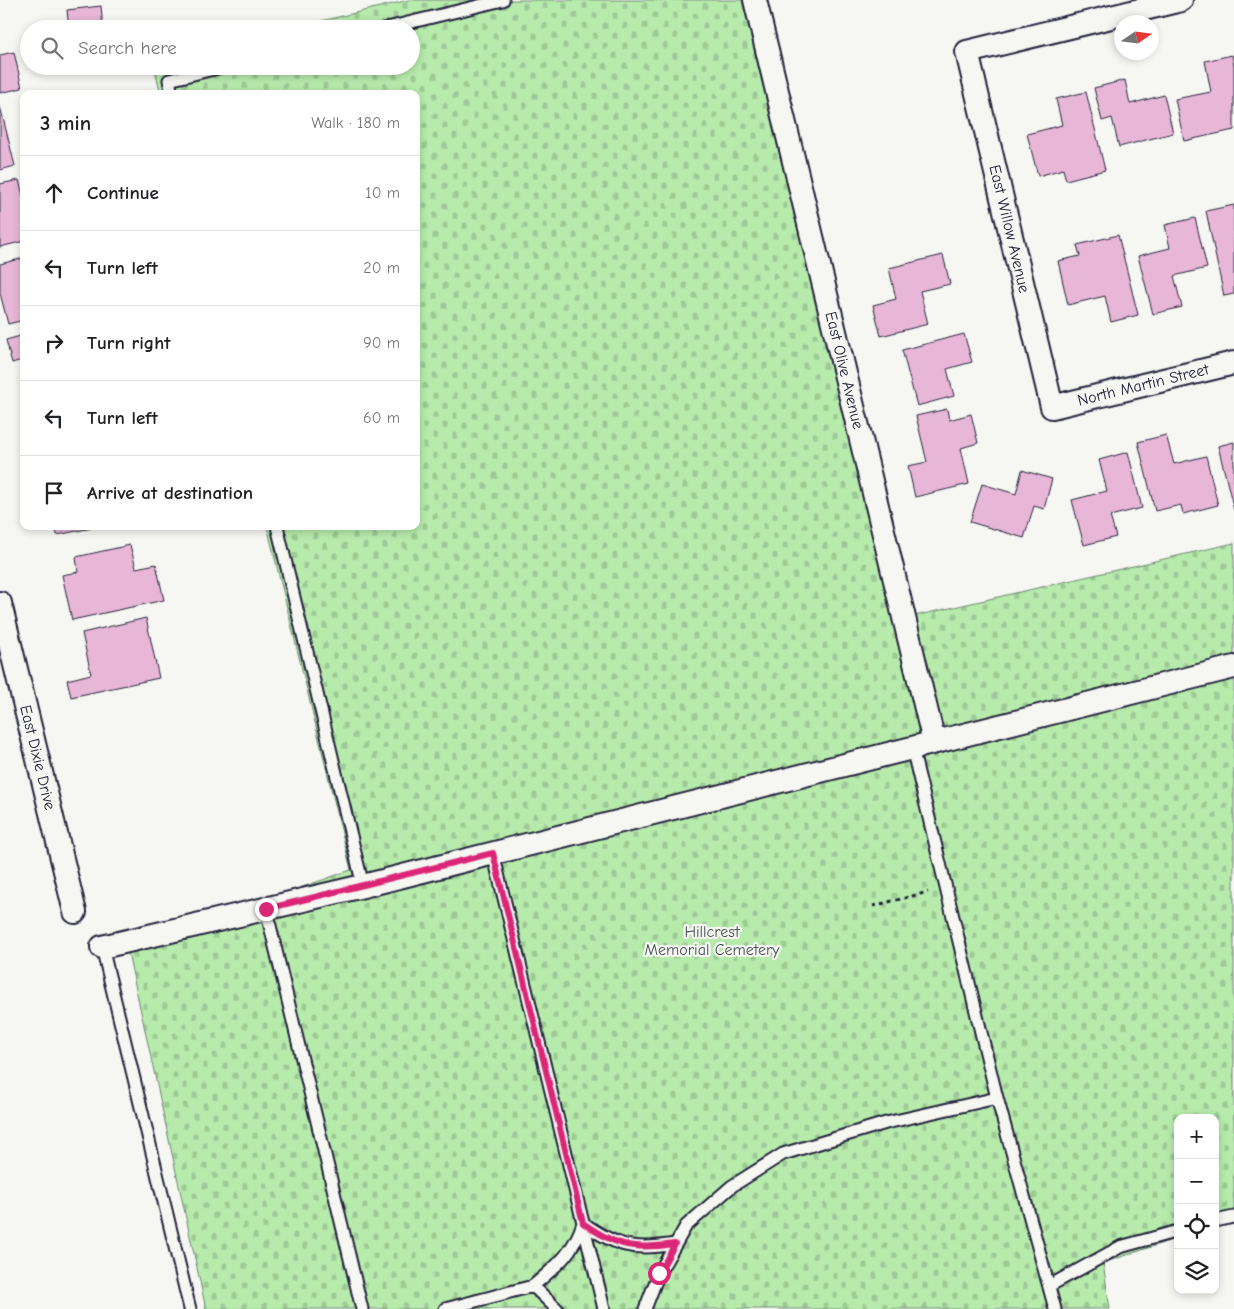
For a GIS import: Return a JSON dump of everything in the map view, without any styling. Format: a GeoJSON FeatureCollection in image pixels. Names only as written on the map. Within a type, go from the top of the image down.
{"type":"FeatureCollection","features":[{"type":"Feature","properties":{"kind":"street","name":"East Olive Avenue"},"geometry":{"type":"LineString","coordinates":[[755,0],[934,742]]}},
{"type":"Feature","properties":{"kind":"street","name":"East Willow Avenue"},"geometry":{"type":"LineString","coordinates":[[1052,407],[967,52],[1181,0]]}},
{"type":"Feature","properties":{"kind":"street","name":"North Martin Street"},"geometry":{"type":"LineString","coordinates":[[1052,407],[1234,363]]}},
{"type":"Feature","properties":{"kind":"street","name":"East Dixie Drive"},"geometry":{"type":"LineString","coordinates":[[0,603],[75,912]]}},
{"type":"Feature","properties":{"kind":"street"},"geometry":{"type":"LineString","coordinates":[[102,947],[363,886],[1234,667]]}},
{"type":"Feature","properties":{"kind":"lane"},"geometry":{"type":"LineString","coordinates":[[420,20],[503,0]]}},
{"type":"Feature","properties":{"kind":"lane"},"geometry":{"type":"LineString","coordinates":[[171,90],[169,80],[189,75]]}},
{"type":"Feature","properties":{"kind":"lane"},"geometry":{"type":"LineString","coordinates":[[278,530],[363,886]]}},
{"type":"Feature","properties":{"kind":"lane"},"geometry":{"type":"LineString","coordinates":[[912,748],[997,1098],[1055,1309]]}},
{"type":"Feature","properties":{"kind":"lane"},"geometry":{"type":"LineString","coordinates":[[493,853],[604,1309]]}},
{"type":"Feature","properties":{"kind":"lane"},"geometry":{"type":"LineString","coordinates":[[266,909],[362,1309]]}},
{"type":"Feature","properties":{"kind":"lane"},"geometry":{"type":"LineString","coordinates":[[102,947],[190,1309]]}},
{"type":"Feature","properties":{"kind":"lane"},"geometry":{"type":"LineString","coordinates":[[645,1309],[659,1273],[686,1226],[732,1186],[783,1154],[886,1122],[997,1098]]}},
{"type":"Feature","properties":{"kind":"lane"},"geometry":{"type":"LineString","coordinates":[[1219,1220],[1234,1217]]}},
{"type":"Feature","properties":{"kind":"lane"},"geometry":{"type":"LineString","coordinates":[[583,1223],[607,1240],[628,1246],[657,1247],[675,1244]]}},
{"type":"Feature","properties":{"kind":"lane"},"geometry":{"type":"LineString","coordinates":[[445,1309],[533,1286],[567,1256],[578,1239],[583,1223]]}},
{"type":"Feature","properties":{"kind":"lane"},"geometry":{"type":"LineString","coordinates":[[1049,1286],[1120,1248],[1174,1232]]}},
{"type":"Feature","properties":{"kind":"lane"},"geometry":{"type":"LineString","coordinates":[[533,1286],[556,1309]]}},
{"type":"Feature","properties":{"kind":"path"},"geometry":{"type":"LineString","coordinates":[[873,906],[946,888]]}},
{"type":"Feature","properties":{"kind":"green space","name":"Hillcrest Memorial Cemetery"},"geometry":{"type":"Polygon","coordinates":[[[409,0],[742,0],[893,621],[1234,543],[1234,1220],[1219,1225],[1219,1114],[1174,1114],[1174,1239],[1103,1263],[1110,1309],[206,1309],[127,948],[351,870],[268,530],[420,530],[420,90],[160,90],[156,75],[420,75],[420,20],[326,20],[409,0]]]}},
{"type":"Feature","properties":{"kind":"building"},"geometry":{"type":"Polygon","coordinates":[[[101,6],[102,20],[68,20],[67,10],[101,6]]]}},
{"type":"Feature","properties":{"kind":"building"},"geometry":{"type":"Polygon","coordinates":[[[14,52],[22,88],[0,93],[0,55],[14,52]]]}},
{"type":"Feature","properties":{"kind":"building"},"geometry":{"type":"Polygon","coordinates":[[[1232,55],[1234,66],[1234,130],[1184,141],[1175,99],[1211,92],[1205,61],[1232,55]]]}},
{"type":"Feature","properties":{"kind":"building"},"geometry":{"type":"Polygon","coordinates":[[[1125,80],[1130,104],[1164,95],[1173,133],[1119,147],[1112,118],[1102,121],[1094,88],[1125,80]]]}},
{"type":"Feature","properties":{"kind":"building"},"geometry":{"type":"Polygon","coordinates":[[[1086,92],[1105,170],[1066,180],[1063,169],[1038,176],[1027,134],[1062,125],[1056,99],[1086,92]]]}},
{"type":"Feature","properties":{"kind":"building"},"geometry":{"type":"Polygon","coordinates":[[[0,106],[15,166],[0,170],[0,106]]]}},
{"type":"Feature","properties":{"kind":"building"},"geometry":{"type":"Polygon","coordinates":[[[19,180],[20,184],[20,242],[0,247],[0,184],[19,180]]]}},
{"type":"Feature","properties":{"kind":"building"},"geometry":{"type":"Polygon","coordinates":[[[1234,205],[1234,294],[1224,296],[1206,211],[1234,205]]]}},
{"type":"Feature","properties":{"kind":"building"},"geometry":{"type":"Polygon","coordinates":[[[1195,218],[1207,268],[1174,276],[1182,307],[1153,314],[1138,256],[1170,248],[1165,225],[1195,218]]]}},
{"type":"Feature","properties":{"kind":"building"},"geometry":{"type":"Polygon","coordinates":[[[1118,235],[1138,315],[1111,322],[1105,296],[1068,305],[1058,261],[1080,256],[1077,245],[1118,235]]]}},
{"type":"Feature","properties":{"kind":"building"},"geometry":{"type":"Polygon","coordinates":[[[943,255],[950,284],[920,291],[928,324],[881,336],[873,305],[896,299],[889,268],[943,255]]]}},
{"type":"Feature","properties":{"kind":"building"},"geometry":{"type":"Polygon","coordinates":[[[20,259],[20,321],[8,324],[0,293],[0,264],[20,259]]]}},
{"type":"Feature","properties":{"kind":"building"},"geometry":{"type":"Polygon","coordinates":[[[964,334],[972,362],[947,369],[954,396],[917,406],[902,350],[964,334]]]}},
{"type":"Feature","properties":{"kind":"building"},"geometry":{"type":"Polygon","coordinates":[[[20,336],[20,361],[12,363],[6,340],[20,336]]]}},
{"type":"Feature","properties":{"kind":"building"},"geometry":{"type":"Polygon","coordinates":[[[947,409],[949,420],[971,414],[978,443],[961,448],[969,484],[915,497],[908,466],[927,462],[916,416],[947,409]]]}},
{"type":"Feature","properties":{"kind":"building"},"geometry":{"type":"Polygon","coordinates":[[[1166,435],[1174,464],[1206,456],[1218,505],[1183,514],[1181,505],[1155,511],[1138,442],[1166,435]]]}},
{"type":"Feature","properties":{"kind":"building"},"geometry":{"type":"Polygon","coordinates":[[[1234,442],[1234,510],[1218,446],[1234,442]]]}},
{"type":"Feature","properties":{"kind":"building"},"geometry":{"type":"Polygon","coordinates":[[[1128,452],[1142,508],[1110,516],[1116,537],[1084,545],[1072,500],[1107,491],[1099,460],[1128,452]]]}},
{"type":"Feature","properties":{"kind":"building"},"geometry":{"type":"Polygon","coordinates":[[[1022,470],[1052,479],[1044,509],[1034,506],[1024,538],[970,522],[982,484],[1016,494],[1022,470]]]}},
{"type":"Feature","properties":{"kind":"building"},"geometry":{"type":"Polygon","coordinates":[[[56,530],[82,530],[57,535],[56,530]]]}},
{"type":"Feature","properties":{"kind":"building"},"geometry":{"type":"Polygon","coordinates":[[[130,545],[136,568],[156,564],[164,600],[72,620],[62,575],[78,572],[76,557],[130,545]]]}},
{"type":"Feature","properties":{"kind":"building"},"geometry":{"type":"Polygon","coordinates":[[[146,618],[159,678],[71,697],[67,680],[91,674],[82,633],[146,618]]]}},
{"type":"Feature","properties":{"kind":"route"},"geometry":{"type":"LineString","coordinates":[[266,909],[493,853],[583,1223],[607,1240],[628,1246],[657,1247],[675,1244],[659,1273]]}}]}
